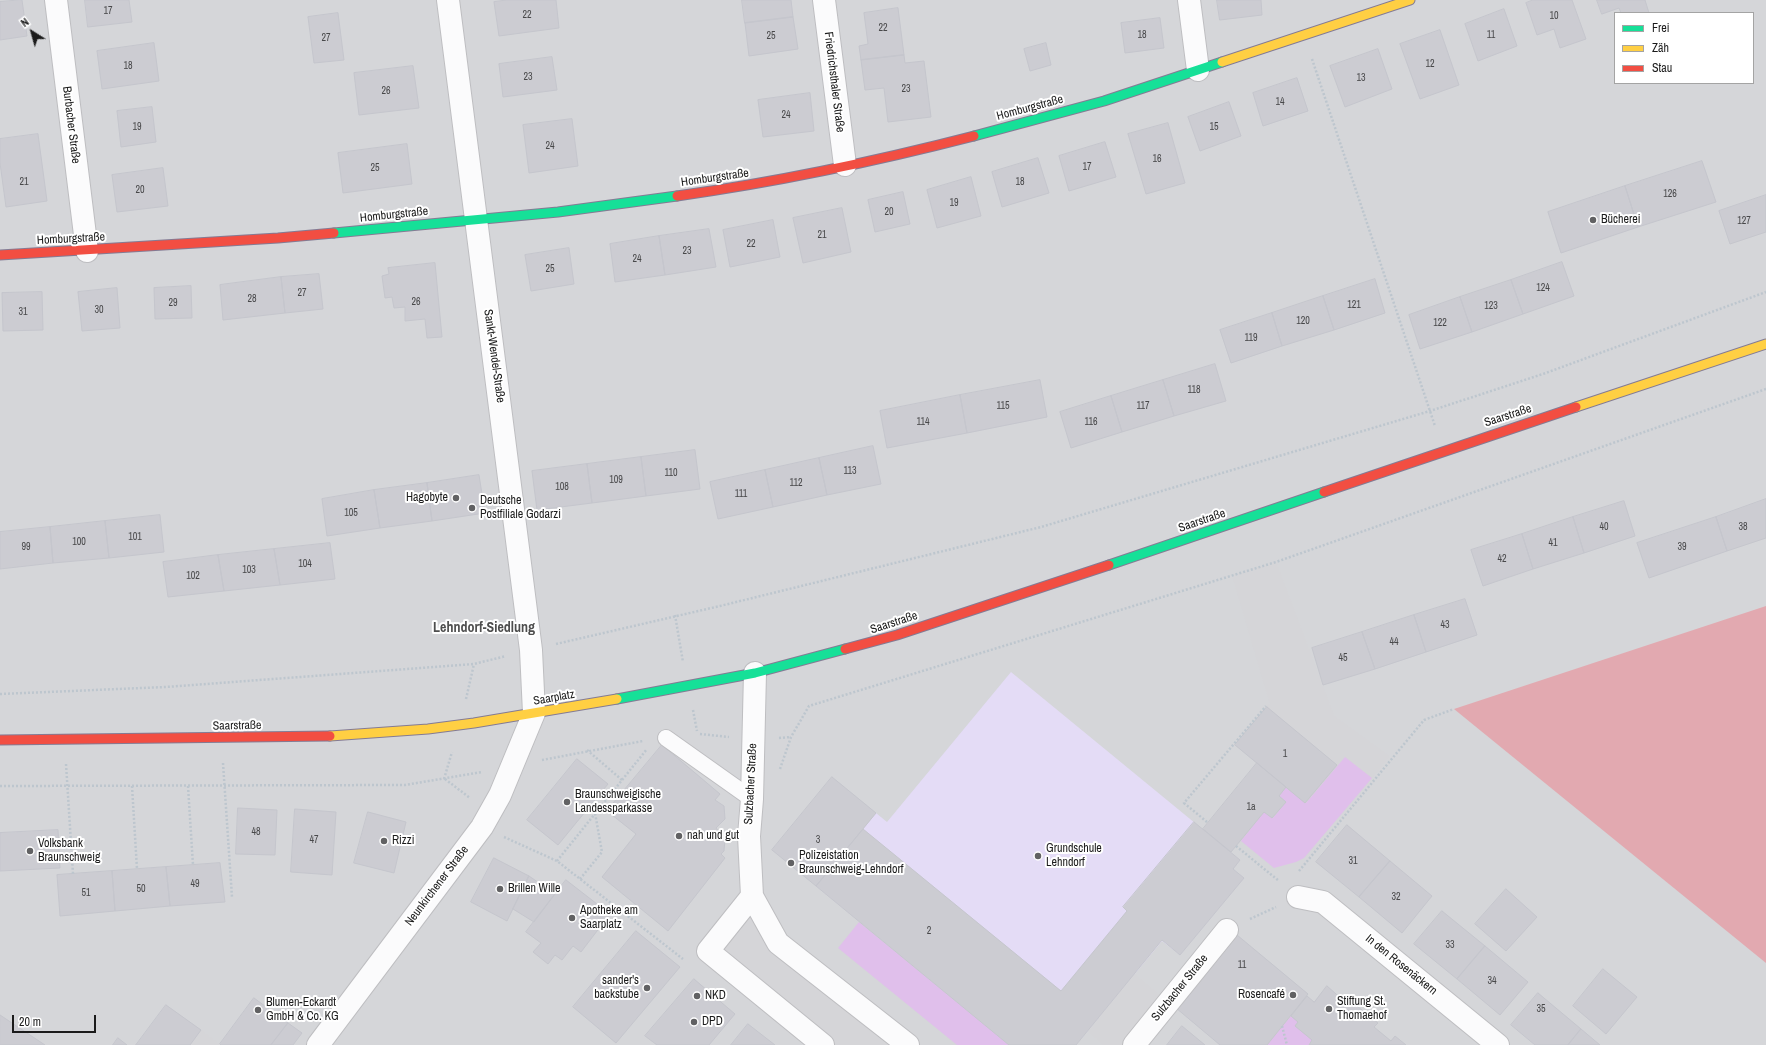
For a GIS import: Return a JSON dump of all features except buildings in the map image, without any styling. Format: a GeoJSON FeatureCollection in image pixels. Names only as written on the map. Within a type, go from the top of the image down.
{"type":"FeatureCollection","features":[{"type":"Feature","properties":{"kind":"street","name":"Burbacher Straße"},"geometry":{"type":"LineString","coordinates":[[56,0],[87,251]]}},
{"type":"Feature","properties":{"kind":"street","name":"Sankt-Wendel-Straße"},"geometry":{"type":"LineString","coordinates":[[448,0],[531,650],[534,713]]}},
{"type":"Feature","properties":{"kind":"street","name":"Friedrichsthaler Straße"},"geometry":{"type":"LineString","coordinates":[[824,0],[845,165]]}},
{"type":"Feature","properties":{"kind":"street"},"geometry":{"type":"LineString","coordinates":[[1189,0],[1198,70]]}},
{"type":"Feature","properties":{"kind":"street","name":"Homburgstraße"},"geometry":{"type":"LineString","coordinates":[[0,255],[87,251],[278,238],[558,212],[741,187],[931,147],[1104,101],[1410,0]]}},
{"type":"Feature","properties":{"kind":"street","name":"Saarstraße"},"geometry":{"type":"LineString","coordinates":[[637,695],[755,673],[897,635],[1215,530],[1443,451],[1766,344]]}},
{"type":"Feature","properties":{"kind":"street","name":"Sulzbacher Straße"},"geometry":{"type":"LineString","coordinates":[[755,673],[752,799],[749,836],[752,896],[778,943],[908,1045]]}},
{"type":"Feature","properties":{"kind":"street","name":"Saarplatz"},"geometry":{"type":"LineString","coordinates":[[474,724],[637,695]]}},
{"type":"Feature","properties":{"kind":"street","name":"Neunkirchener Straße"},"geometry":{"type":"LineString","coordinates":[[318,1045],[482,827],[500,795],[534,713]]}},
{"type":"Feature","properties":{"kind":"street","name":"Saarstraße"},"geometry":{"type":"LineString","coordinates":[[0,740],[330,736],[474,724]]}},
{"type":"Feature","properties":{"kind":"street","name":"In den Rosenäckern"},"geometry":{"type":"LineString","coordinates":[[1292,892],[1323,902],[1498,1045]]}},
{"type":"Feature","properties":{"kind":"street"},"geometry":{"type":"LineString","coordinates":[[752,896],[708,951],[823,1045]]}},
{"type":"Feature","properties":{"kind":"street","name":"Sulzbacher Straße"},"geometry":{"type":"LineString","coordinates":[[1134,1045],[1227,930]]}},
{"type":"Feature","properties":{"kind":"lane"},"geometry":{"type":"LineString","coordinates":[[661,739],[752,799]]}},
{"type":"Feature","properties":{"kind":"path"},"geometry":{"type":"LineString","coordinates":[[1304,36],[1430,411]]}},
{"type":"Feature","properties":{"kind":"path"},"geometry":{"type":"LineString","coordinates":[[0,694],[166,687],[474,664],[720,606],[1040,527],[1430,411],[1543,374],[1766,292]]}},
{"type":"Feature","properties":{"kind":"path"},"geometry":{"type":"LineString","coordinates":[[0,786],[405,785],[512,766],[587,750],[697,733],[753,740],[791,737],[809,706],[1276,562],[1766,389]]}},
{"type":"Feature","properties":{"kind":"path"},"geometry":{"type":"LineString","coordinates":[[1207,822],[1184,803],[1266,706]]}},
{"type":"Feature","properties":{"kind":"path"},"geometry":{"type":"LineString","coordinates":[[1227,930],[1292,892],[1424,720],[1454,709]]}},
{"type":"Feature","properties":{"kind":"path"},"geometry":{"type":"LineString","coordinates":[[222,738],[232,897]]}},
{"type":"Feature","properties":{"kind":"path"},"geometry":{"type":"LineString","coordinates":[[557,861],[622,780],[661,739]]}},
{"type":"Feature","properties":{"kind":"path"},"geometry":{"type":"LineString","coordinates":[[64,740],[73,874]]}},
{"type":"Feature","properties":{"kind":"path"},"geometry":{"type":"LineString","coordinates":[[587,750],[622,780]]}},
{"type":"Feature","properties":{"kind":"path"},"geometry":{"type":"LineString","coordinates":[[132,786],[137,869]]}},
{"type":"Feature","properties":{"kind":"path"},"geometry":{"type":"LineString","coordinates":[[188,786],[194,865]]}},
{"type":"Feature","properties":{"kind":"path"},"geometry":{"type":"LineString","coordinates":[[580,879],[602,852],[595,813]]}},
{"type":"Feature","properties":{"kind":"path"},"geometry":{"type":"LineString","coordinates":[[482,827],[557,861],[691,965],[708,951]]}},
{"type":"Feature","properties":{"kind":"path"},"geometry":{"type":"LineString","coordinates":[[1236,846],[1292,892]]}},
{"type":"Feature","properties":{"kind":"path"},"geometry":{"type":"LineString","coordinates":[[1282,1026],[1287,1045]]}},
{"type":"Feature","properties":{"kind":"shaded area"},"geometry":{"type":"Polygon","coordinates":[[[0,0],[1766,0],[1766,1045],[0,1045],[0,0]]]}},
{"type":"Feature","properties":{"kind":"shaded area"},"geometry":{"type":"Polygon","coordinates":[[[1276,562],[1334,716],[1389,756],[1372,778],[1345,757],[1337,765],[1266,706],[1270,704],[1232,575],[1276,562]]]}},
{"type":"Feature","properties":{"kind":"shaded area"},"geometry":{"type":"Polygon","coordinates":[[[1766,606],[1766,963],[1454,709],[1766,606]]]}},
{"type":"Feature","properties":{"kind":"shaded area","name":"Grundschule Lehndorf"},"geometry":{"type":"Polygon","coordinates":[[[1011,672],[1240,860],[1233,869],[1244,878],[1180,955],[1162,941],[1076,1045],[1009,1045],[816,886],[876,813],[887,822],[1011,672]]]}},
{"type":"Feature","properties":{"kind":"shaded area"},"geometry":{"type":"Polygon","coordinates":[[[1345,757],[1372,778],[1304,858],[1296,862],[1274,868],[1241,841],[1264,812],[1273,818],[1286,802],[1279,796],[1286,787],[1306,803],[1345,757]]]}},
{"type":"Feature","properties":{"kind":"shaded area"},"geometry":{"type":"Polygon","coordinates":[[[752,896],[778,943],[908,1045],[823,1045],[708,951],[752,896]]]}},
{"type":"Feature","properties":{"kind":"shaded area"},"geometry":{"type":"Polygon","coordinates":[[[859,922],[1009,1045],[957,1045],[838,948],[859,922]]]}},
{"type":"Feature","properties":{"kind":"shaded area"},"geometry":{"type":"Polygon","coordinates":[[[1134,974],[1163,998],[1124,1045],[1104,1045],[1088,1031],[1134,974]]]}},
{"type":"Feature","properties":{"kind":"shaded area"},"geometry":{"type":"Polygon","coordinates":[[[1291,1016],[1298,1022],[1295,1026],[1312,1040],[1309,1045],[1267,1045],[1291,1016]]]}},
{"type":"Feature","properties":{"kind":"shaded area"},"geometry":{"type":"Polygon","coordinates":[[[201,1030],[221,1045],[190,1045],[201,1030]]]}},
{"type":"Feature","properties":{"kind":"traffic: fast"},"geometry":{"type":"LineString","coordinates":[[974,136],[1104,101],[1222,62]]}},
{"type":"Feature","properties":{"kind":"traffic: fast"},"geometry":{"type":"LineString","coordinates":[[334,233],[558,212],[677,196]]}},
{"type":"Feature","properties":{"kind":"traffic: fast"},"geometry":{"type":"LineString","coordinates":[[1109,565],[1324,492]]}},
{"type":"Feature","properties":{"kind":"traffic: fast"},"geometry":{"type":"LineString","coordinates":[[617,699],[755,673],[845,649]]}},
{"type":"Feature","properties":{"kind":"traffic: slow"},"geometry":{"type":"LineString","coordinates":[[1222,62],[1410,0]]}},
{"type":"Feature","properties":{"kind":"traffic: slow"},"geometry":{"type":"LineString","coordinates":[[1576,407],[1766,344]]}},
{"type":"Feature","properties":{"kind":"traffic: slow"},"geometry":{"type":"LineString","coordinates":[[330,736],[428,729],[474,723],[617,699]]}},
{"type":"Feature","properties":{"kind":"traffic: jam"},"geometry":{"type":"LineString","coordinates":[[677,196],[827,170],[974,136]]}},
{"type":"Feature","properties":{"kind":"traffic: jam"},"geometry":{"type":"LineString","coordinates":[[0,255],[278,238],[334,233]]}},
{"type":"Feature","properties":{"kind":"traffic: jam"},"geometry":{"type":"LineString","coordinates":[[1324,492],[1576,407]]}},
{"type":"Feature","properties":{"kind":"traffic: jam"},"geometry":{"type":"LineString","coordinates":[[845,649],[897,635],[1109,565]]}},
{"type":"Feature","properties":{"kind":"traffic: jam"},"geometry":{"type":"LineString","coordinates":[[0,740],[330,736]]}},
{"type":"Feature","properties":{"kind":"place","name":"Bücherei"},"geometry":{"type":"Point","coordinates":[1593,220]}},
{"type":"Feature","properties":{"kind":"place","name":"Hagobyte"},"geometry":{"type":"Point","coordinates":[456,498]}},
{"type":"Feature","properties":{"kind":"place","name":"Deutsche Postfiliale Godarzi"},"geometry":{"type":"Point","coordinates":[472,508]}},
{"type":"Feature","properties":{"kind":"place","name":"Braunschweigische Landessparkasse"},"geometry":{"type":"Point","coordinates":[567,802]}},
{"type":"Feature","properties":{"kind":"place","name":"nah und gut"},"geometry":{"type":"Point","coordinates":[679,836]}},
{"type":"Feature","properties":{"kind":"place","name":"Rizzi"},"geometry":{"type":"Point","coordinates":[384,841]}},
{"type":"Feature","properties":{"kind":"place","name":"Volksbank Braunschweig"},"geometry":{"type":"Point","coordinates":[30,851]}},
{"type":"Feature","properties":{"kind":"place","name":"Grundschule Lehndorf"},"geometry":{"type":"Point","coordinates":[1038,856]}},
{"type":"Feature","properties":{"kind":"place","name":"Polizeistation Braunschweig-Lehndorf"},"geometry":{"type":"Point","coordinates":[791,863]}},
{"type":"Feature","properties":{"kind":"place","name":"Brillen Wille"},"geometry":{"type":"Point","coordinates":[500,889]}},
{"type":"Feature","properties":{"kind":"place","name":"Apotheke am Saarplatz"},"geometry":{"type":"Point","coordinates":[572,918]}},
{"type":"Feature","properties":{"kind":"place","name":"sander's backstube"},"geometry":{"type":"Point","coordinates":[647,988]}},
{"type":"Feature","properties":{"kind":"place","name":"Rosencafé"},"geometry":{"type":"Point","coordinates":[1293,995]}},
{"type":"Feature","properties":{"kind":"place","name":"NKD"},"geometry":{"type":"Point","coordinates":[697,996]}},
{"type":"Feature","properties":{"kind":"place","name":"Stiftung St. Thomaehof"},"geometry":{"type":"Point","coordinates":[1329,1009]}},
{"type":"Feature","properties":{"kind":"place","name":"Blumen-Eckardt GmbH & Co. KG"},"geometry":{"type":"Point","coordinates":[258,1010]}},
{"type":"Feature","properties":{"kind":"place","name":"DPD"},"geometry":{"type":"Point","coordinates":[694,1022]}},
{"type":"Feature","properties":{"kind":"district","name":"Lehndorf-Siedlung"},"geometry":{"type":"Point","coordinates":[484,628]}}]}
